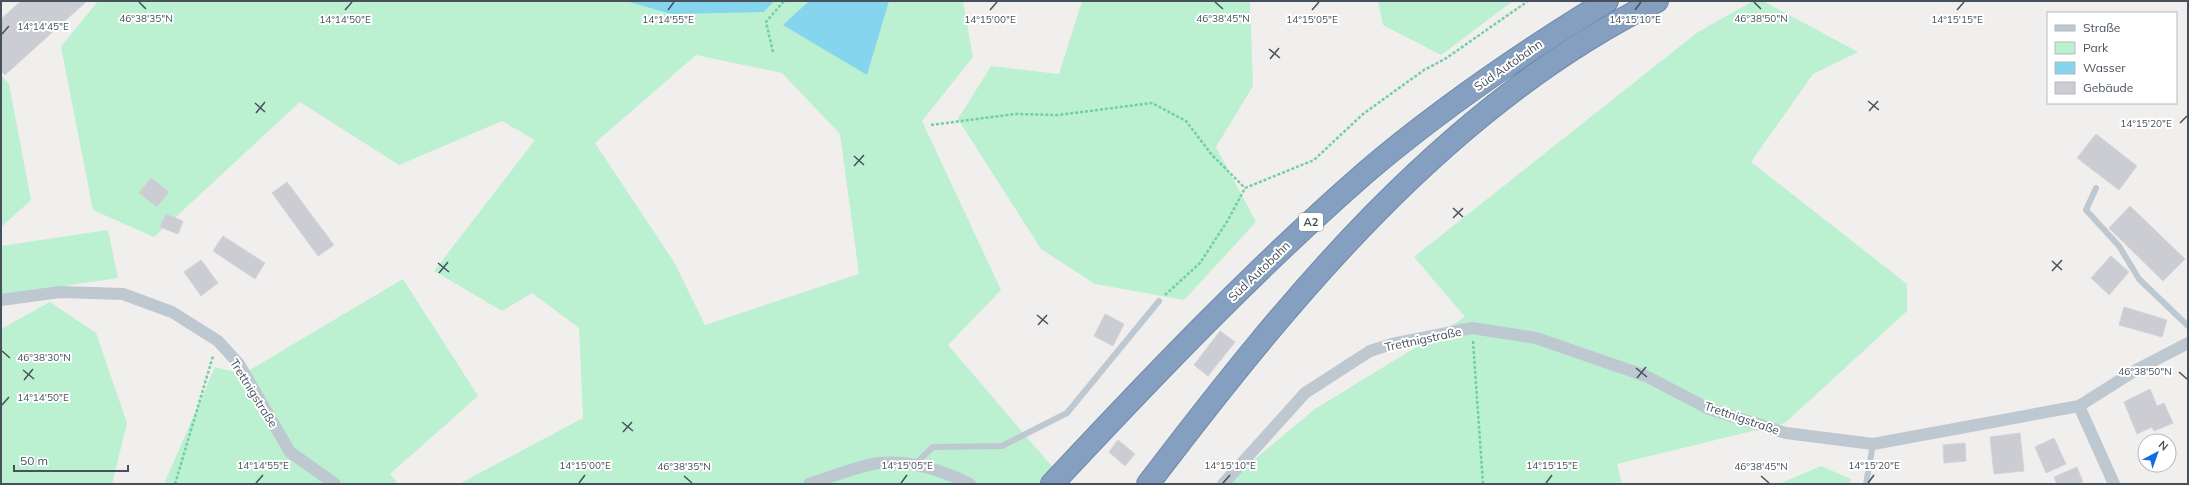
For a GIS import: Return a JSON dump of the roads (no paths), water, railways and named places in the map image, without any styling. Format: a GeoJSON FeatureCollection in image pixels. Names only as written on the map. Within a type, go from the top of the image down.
{"type":"FeatureCollection","features":[{"type":"Feature","properties":{"kind":"highway","name":"Süd Autobahn"},"geometry":{"type":"LineString","coordinates":[[1052,484],[1155,375],[1280,250],[1366,172],[1459,99],[1505,66],[1607,1]]}},
{"type":"Feature","properties":{"kind":"highway","name":"Süd Autobahn"},"geometry":{"type":"LineString","coordinates":[[1148,484],[1308,285],[1390,198],[1480,117],[1523,84],[1587,40],[1624,17],[1657,1]]}},
{"type":"Feature","properties":{"kind":"street","name":"Trettnigstraße"},"geometry":{"type":"LineString","coordinates":[[1,300],[60,292],[123,294],[172,312],[218,341],[239,364],[290,452],[335,484]]}},
{"type":"Feature","properties":{"kind":"street","name":"Trettnigstraße"},"geometry":{"type":"LineString","coordinates":[[1223,484],[1305,393],[1370,351],[1392,344],[1472,328],[1536,338],[1646,376],[1709,409],[1786,433],[1873,444],[2079,406],[2136,370],[2188,343]]}},
{"type":"Feature","properties":{"kind":"street"},"geometry":{"type":"LineString","coordinates":[[2079,406],[2114,484]]}},
{"type":"Feature","properties":{"kind":"street"},"geometry":{"type":"LineString","coordinates":[[809,484],[878,463],[916,464],[950,474],[970,484]]}},
{"type":"Feature","properties":{"kind":"lane"},"geometry":{"type":"LineString","coordinates":[[2096,188],[2086,210],[2119,246],[2138,278],[2188,326]]}},
{"type":"Feature","properties":{"kind":"lane"},"geometry":{"type":"LineString","coordinates":[[916,464],[933,447],[1002,446],[1067,413],[1159,301]]}},
{"type":"Feature","properties":{"kind":"lane"},"geometry":{"type":"LineString","coordinates":[[1866,484],[1873,444]]}},
{"type":"Feature","properties":{"kind":"water"},"geometry":{"type":"Polygon","coordinates":[[[626,1],[774,1],[764,12],[671,14],[626,1]]]}},
{"type":"Feature","properties":{"kind":"water"},"geometry":{"type":"Polygon","coordinates":[[[809,1],[889,1],[867,75],[783,25],[809,1]]]}}]}
